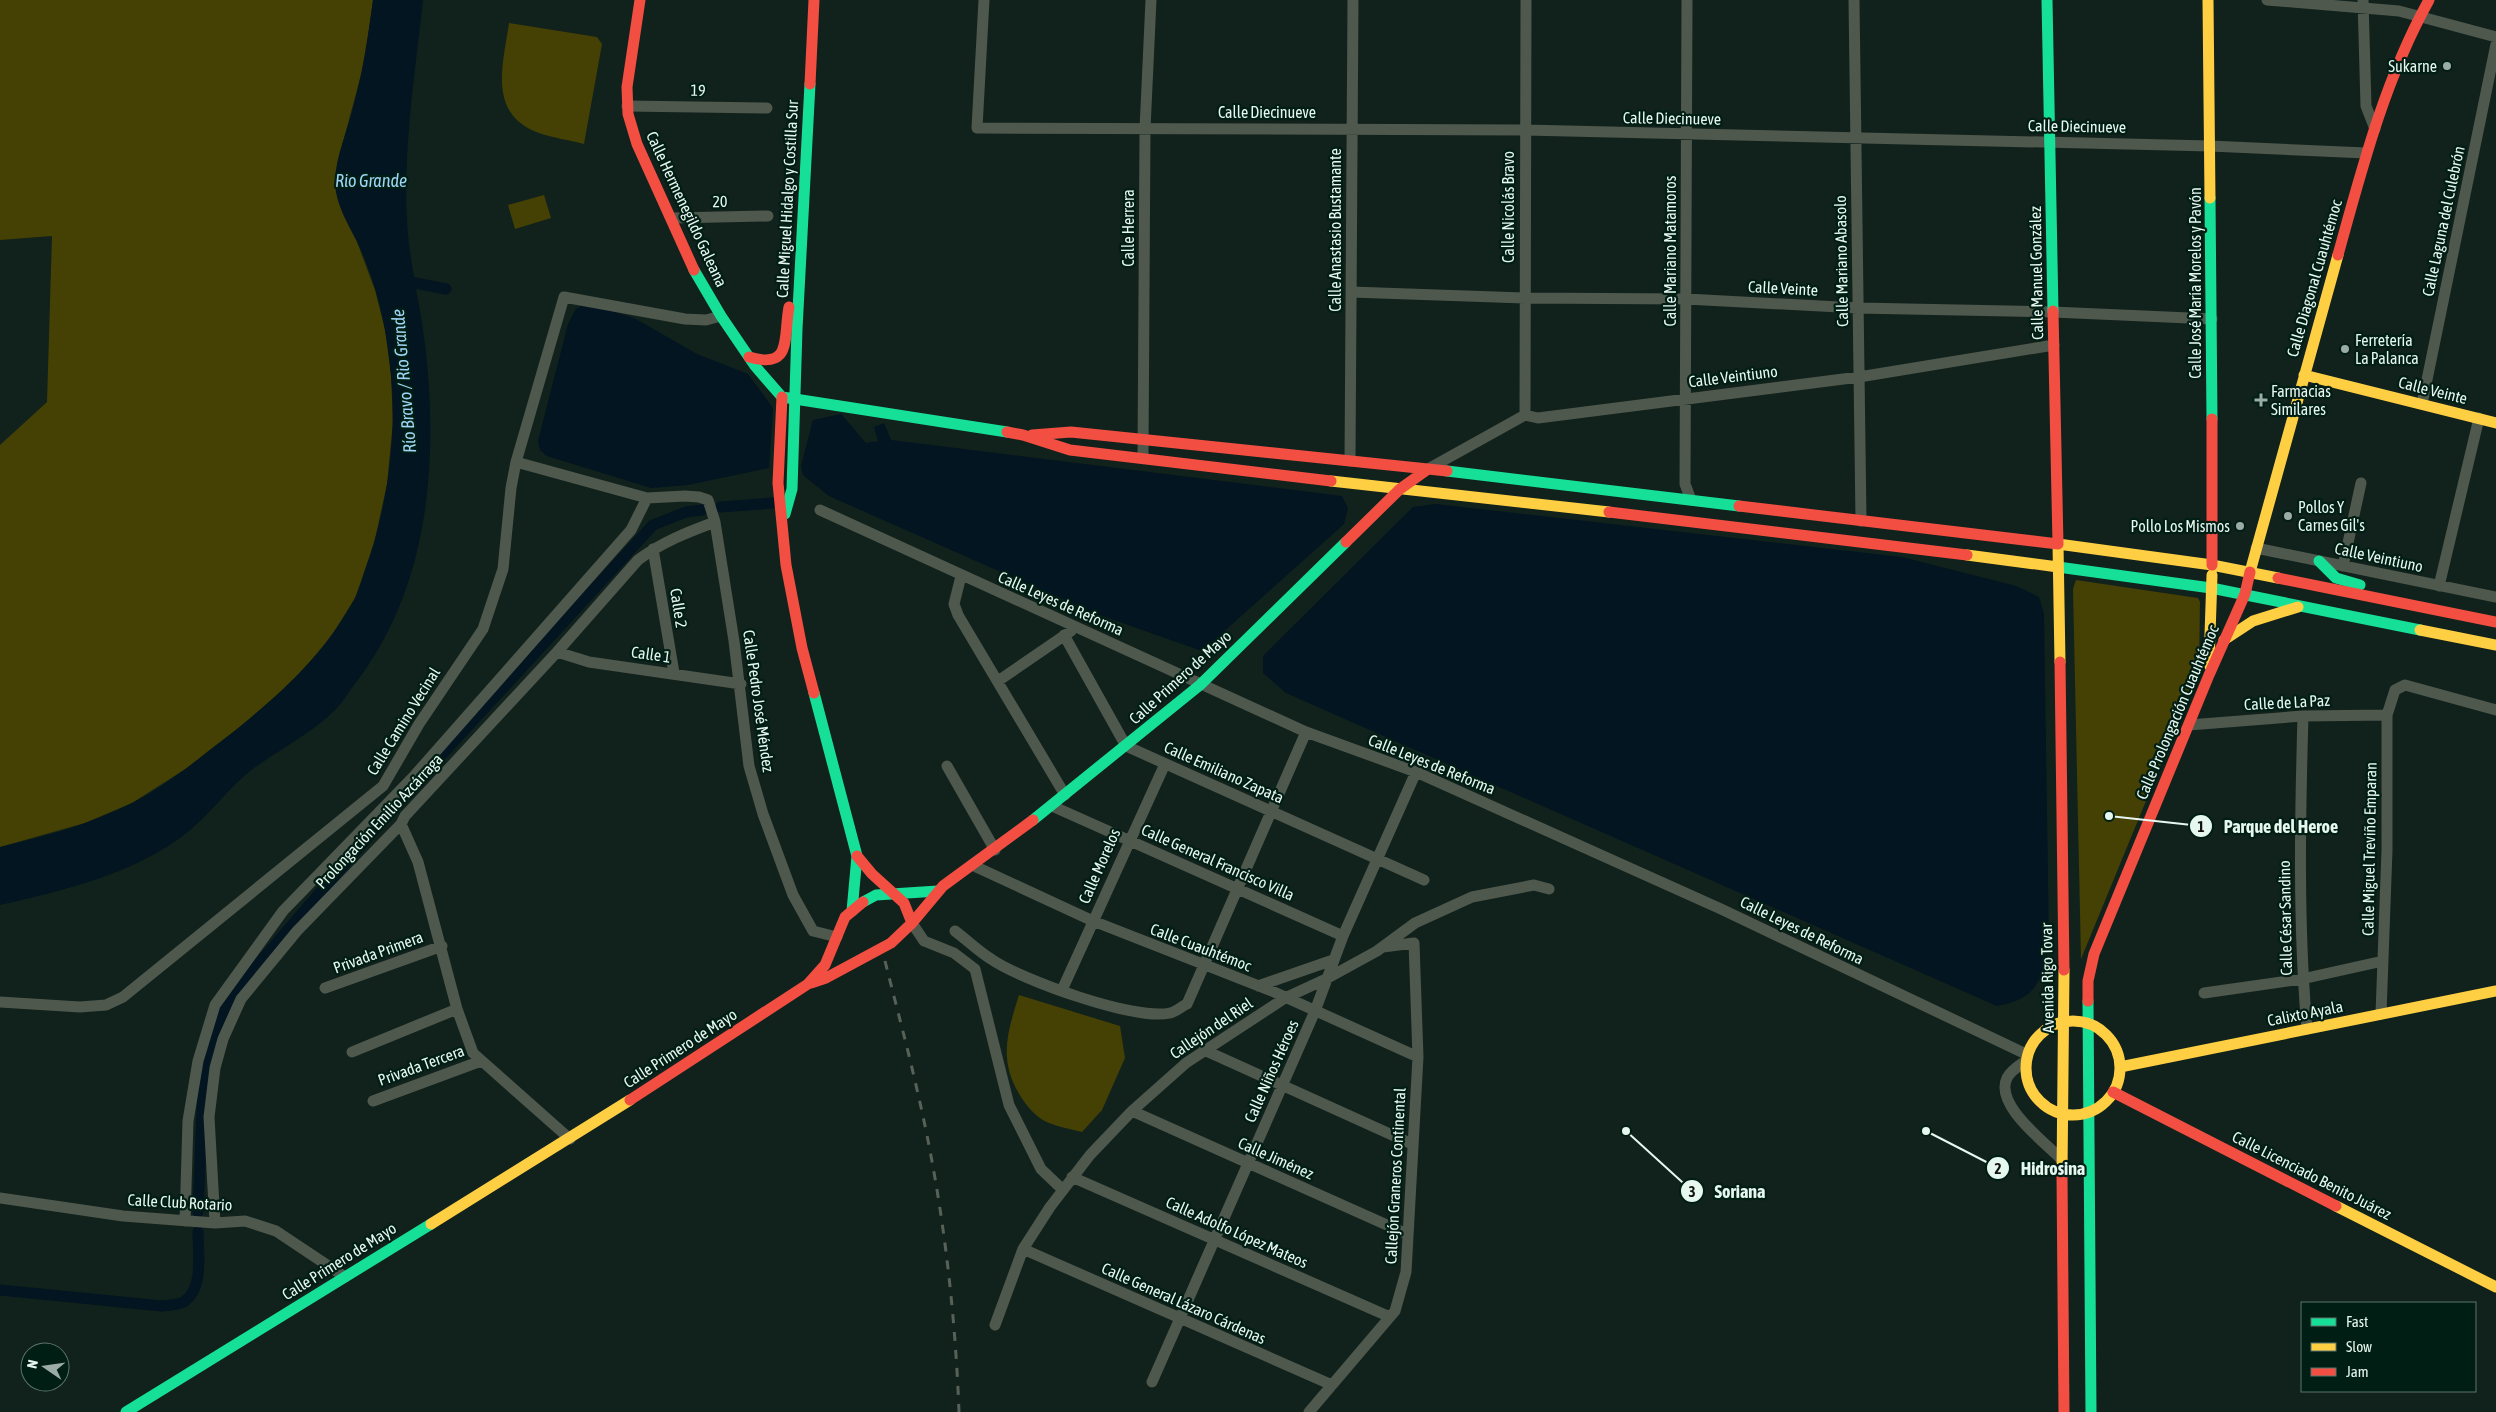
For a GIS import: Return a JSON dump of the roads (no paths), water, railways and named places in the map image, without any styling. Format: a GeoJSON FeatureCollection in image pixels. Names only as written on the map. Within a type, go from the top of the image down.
{"type":"FeatureCollection","features":[{"type":"Feature","properties":{"kind":"main road","name":"Calle Hermenegildo Galeana"},"geometry":{"type":"LineString","coordinates":[[640,0],[630,61],[627,106],[636,144],[672,218],[694,269],[721,316],[748,358],[782,397]]}},
{"type":"Feature","properties":{"kind":"main road","name":"Calle Miguel Hidalgo y Costilla Sur"},"geometry":{"type":"LineString","coordinates":[[784,517],[792,489],[800,266],[814,0]]}},
{"type":"Feature","properties":{"kind":"main road","name":"Calle Manuel González"},"geometry":{"type":"LineString","coordinates":[[2047,0],[2058,544]]}},
{"type":"Feature","properties":{"kind":"main road","name":"Calle José María Morelos y Pavón"},"geometry":{"type":"LineString","coordinates":[[2208,0],[2212,319],[2212,565]]}},
{"type":"Feature","properties":{"kind":"main road","name":"Calle Diagonal Cuauhtémoc"},"geometry":{"type":"LineString","coordinates":[[2250,572],[2366,153],[2398,63],[2428,0]]}},
{"type":"Feature","properties":{"kind":"main road"},"geometry":{"type":"LineString","coordinates":[[748,358],[768,364],[775,361],[781,355],[784,346],[787,314],[800,266]]}},
{"type":"Feature","properties":{"kind":"main road","name":"Calle Veinte"},"geometry":{"type":"LineString","coordinates":[[2304,375],[2496,423]]}},
{"type":"Feature","properties":{"kind":"main road"},"geometry":{"type":"LineString","coordinates":[[852,911],[858,856],[802,648],[786,565],[784,517],[778,482],[782,397],[1023,435],[1070,450],[1143,457],[1364,486],[1749,527],[2211,588],[2496,645]]}},
{"type":"Feature","properties":{"kind":"main road"},"geometry":{"type":"LineString","coordinates":[[1023,435],[1071,432],[1428,469],[2058,544],[2212,565],[2496,622]]}},
{"type":"Feature","properties":{"kind":"main road","name":"Calle Primero de Mayo"},"geometry":{"type":"LineString","coordinates":[[126,1412],[570,1139],[808,984],[826,978],[854,952],[890,943],[912,923],[938,891],[1052,806],[1200,685],[1400,490],[1428,469]]}},
{"type":"Feature","properties":{"kind":"main road"},"geometry":{"type":"LineString","coordinates":[[1364,486],[1374,495],[1378,512]]}},
{"type":"Feature","properties":{"kind":"main road","name":"Avenida Rigo Tovar"},"geometry":{"type":"LineString","coordinates":[[2058,544],[2065,1022],[2062,1114],[2064,1412]]}},
{"type":"Feature","properties":{"kind":"main road"},"geometry":{"type":"LineString","coordinates":[[2319,561],[2336,578],[2383,592],[2400,604]]}},
{"type":"Feature","properties":{"kind":"main road"},"geometry":{"type":"LineString","coordinates":[[2209,675],[2212,565]]}},
{"type":"Feature","properties":{"kind":"main road","name":"Calle Prolongación Cuauhtémoc"},"geometry":{"type":"LineString","coordinates":[[2088,1024],[2088,981],[2094,954],[2209,675],[2245,594],[2250,572]]}},
{"type":"Feature","properties":{"kind":"main road"},"geometry":{"type":"LineString","coordinates":[[2224,640],[2253,621],[2270,614],[2306,606]]}},
{"type":"Feature","properties":{"kind":"main road"},"geometry":{"type":"LineString","coordinates":[[858,856],[872,874],[904,903],[912,923]]}},
{"type":"Feature","properties":{"kind":"main road","name":"Calle Primero de Mayo"},"geometry":{"type":"LineString","coordinates":[[808,984],[825,965],[845,917],[861,903],[876,895],[938,891]]}},
{"type":"Feature","properties":{"kind":"main road"},"geometry":{"type":"LineString","coordinates":[[837,937],[854,952]]}},
{"type":"Feature","properties":{"kind":"main road","name":"Calixto Ayala"},"geometry":{"type":"LineString","coordinates":[[2120,1067],[2496,991]]}},
{"type":"Feature","properties":{"kind":"main road"},"geometry":{"type":"LineString","coordinates":[[2065,1022],[2088,1024],[2101,1030],[2111,1040],[2117,1053],[2120,1067],[2114,1092],[2102,1105],[2088,1113],[2075,1116],[2050,1110],[2032,1092],[2027,1078],[2028,1057],[2038,1037],[2046,1030],[2065,1022]]}},
{"type":"Feature","properties":{"kind":"main road"},"geometry":{"type":"LineString","coordinates":[[2088,1024],[2092,1309],[2091,1412]]}},
{"type":"Feature","properties":{"kind":"main road","name":"Calle Licenciado Benito Juárez"},"geometry":{"type":"LineString","coordinates":[[2114,1092],[2496,1287]]}},
{"type":"Feature","properties":{"kind":"main road"},"geometry":{"type":"LineString","coordinates":[[2062,1166],[2076,1180],[2078,1240]]}},
{"type":"Feature","properties":{"kind":"main road"},"geometry":{"type":"LineString","coordinates":[[2077,1280],[2092,1309]]}},
{"type":"Feature","properties":{"kind":"street","name":"Calle Diecinueve"},"geometry":{"type":"LineString","coordinates":[[984,0],[977,128],[1525,130],[2210,146],[2366,153]]}},
{"type":"Feature","properties":{"kind":"street","name":"Calle Herrera"},"geometry":{"type":"LineString","coordinates":[[1143,457],[1145,129],[1150,0]]}},
{"type":"Feature","properties":{"kind":"street","name":"Calle Anastasio Bustamante"},"geometry":{"type":"LineString","coordinates":[[1350,461],[1353,0]]}},
{"type":"Feature","properties":{"kind":"street","name":"Calle Nicolás Bravo"},"geometry":{"type":"LineString","coordinates":[[1524,415],[1526,0]]}},
{"type":"Feature","properties":{"kind":"street","name":"Calle Mariano Matamoros"},"geometry":{"type":"LineString","coordinates":[[1687,0],[1685,484],[1691,500]]}},
{"type":"Feature","properties":{"kind":"street","name":"Calle Mariano Abasolo"},"geometry":{"type":"LineString","coordinates":[[1854,0],[1861,521]]}},
{"type":"Feature","properties":{"kind":"street"},"geometry":{"type":"LineString","coordinates":[[2267,0],[2363,4],[2399,11],[2496,37]]}},
{"type":"Feature","properties":{"kind":"street"},"geometry":{"type":"LineString","coordinates":[[2363,4],[2366,106],[2374,129]]}},
{"type":"Feature","properties":{"kind":"street","name":"Calle Laguna del Culebrón"},"geometry":{"type":"LineString","coordinates":[[2422,404],[2496,44]]}},
{"type":"Feature","properties":{"kind":"street","name":"19"},"geometry":{"type":"LineString","coordinates":[[627,106],[767,108]]}},
{"type":"Feature","properties":{"kind":"street","name":"20"},"geometry":{"type":"LineString","coordinates":[[672,218],[768,216]]}},
{"type":"Feature","properties":{"kind":"street","name":"Calle Veinte"},"geometry":{"type":"LineString","coordinates":[[1351,292],[1524,298],[1686,299],[1858,308],[2053,312],[2212,319]]}},
{"type":"Feature","properties":{"kind":"street","name":"Calle Camino Vecinal"},"geometry":{"type":"LineString","coordinates":[[0,1002],[80,1007],[106,1005],[123,997],[354,812],[383,786],[424,717],[483,629],[504,569],[511,488],[516,462],[564,297],[685,319],[706,320],[721,316]]}},
{"type":"Feature","properties":{"kind":"street","name":"Calle Veintiuno"},"geometry":{"type":"LineString","coordinates":[[1524,415],[1538,418],[1859,377],[2054,345]]}},
{"type":"Feature","properties":{"kind":"street"},"geometry":{"type":"LineString","coordinates":[[1428,469],[1524,415]]}},
{"type":"Feature","properties":{"kind":"street"},"geometry":{"type":"LineString","coordinates":[[2439,586],[2479,418]]}},
{"type":"Feature","properties":{"kind":"street"},"geometry":{"type":"LineString","coordinates":[[185,1221],[188,1121],[198,1062],[215,1005],[283,912],[415,775],[631,530],[646,498],[516,462]]}},
{"type":"Feature","properties":{"kind":"street"},"geometry":{"type":"LineString","coordinates":[[2343,566],[2361,483]]}},
{"type":"Feature","properties":{"kind":"street","name":"Calle Pedro José Méndez"},"geometry":{"type":"LineString","coordinates":[[646,498],[684,496],[708,500],[715,522],[741,684],[749,766],[763,814],[793,895],[813,931],[837,937]]}},
{"type":"Feature","properties":{"kind":"street","name":"Calle Leyes de Reforma"},"geometry":{"type":"LineString","coordinates":[[820,510],[1306,732],[1416,772],[1721,909],[2028,1057]]}},
{"type":"Feature","properties":{"kind":"street","name":"Prolongación Emilio Azcárraga"},"geometry":{"type":"LineString","coordinates":[[215,1223],[209,1117],[215,1068],[222,1040],[241,999],[298,931],[401,824],[405,816],[557,652],[638,560],[653,549],[683,534],[715,522]]}},
{"type":"Feature","properties":{"kind":"street","name":"Calle Veintiuno"},"geometry":{"type":"LineString","coordinates":[[2256,548],[2496,597]]}},
{"type":"Feature","properties":{"kind":"street","name":"Calle 2"},"geometry":{"type":"LineString","coordinates":[[653,549],[674,673]]}},
{"type":"Feature","properties":{"kind":"street"},"geometry":{"type":"LineString","coordinates":[[961,576],[954,604],[958,615],[1065,795]]}},
{"type":"Feature","properties":{"kind":"street"},"geometry":{"type":"LineString","coordinates":[[998,681],[1077,628]]}},
{"type":"Feature","properties":{"kind":"street"},"geometry":{"type":"LineString","coordinates":[[1064,635],[1126,746]]}},
{"type":"Feature","properties":{"kind":"street","name":"Calle 1"},"geometry":{"type":"LineString","coordinates":[[557,652],[589,662],[741,684]]}},
{"type":"Feature","properties":{"kind":"street","name":"Calle Miguel Treviño Emparan"},"geometry":{"type":"LineString","coordinates":[[2381,1014],[2387,850],[2387,715],[2395,690],[2405,685],[2496,710]]}},
{"type":"Feature","properties":{"kind":"street","name":"Calle de La Paz"},"geometry":{"type":"LineString","coordinates":[[2189,725],[2303,716],[2387,715]]}},
{"type":"Feature","properties":{"kind":"street","name":"Calle César Sandino"},"geometry":{"type":"LineString","coordinates":[[2303,716],[2300,847],[2302,978],[2306,1029]]}},
{"type":"Feature","properties":{"kind":"street"},"geometry":{"type":"LineString","coordinates":[[955,930],[992,960],[1130,1012],[1171,1013],[1187,1004],[1306,732]]}},
{"type":"Feature","properties":{"kind":"street","name":"Calle Emiliano Zapata"},"geometry":{"type":"LineString","coordinates":[[1126,746],[1424,880]]}},
{"type":"Feature","properties":{"kind":"street","name":"Calle Morelos"},"geometry":{"type":"LineString","coordinates":[[1064,986],[1128,840],[1165,764]]}},
{"type":"Feature","properties":{"kind":"street"},"geometry":{"type":"LineString","coordinates":[[947,766],[995,850]]}},
{"type":"Feature","properties":{"kind":"street","name":"Calle Niños Héroes"},"geometry":{"type":"LineString","coordinates":[[1152,1382],[1315,1010],[1343,936],[1416,772]]}},
{"type":"Feature","properties":{"kind":"street","name":"Calle General Francisco Villa"},"geometry":{"type":"LineString","coordinates":[[1052,806],[1343,936]]}},
{"type":"Feature","properties":{"kind":"street"},"geometry":{"type":"LineString","coordinates":[[401,824],[418,862],[442,946],[457,1009],[473,1053],[570,1139]]}},
{"type":"Feature","properties":{"kind":"street","name":"Calle Cuauhtémoc"},"geometry":{"type":"LineString","coordinates":[[972,865],[1092,921],[1258,986],[1418,1057]]}},
{"type":"Feature","properties":{"kind":"street","name":"Callejón del Riel"},"geometry":{"type":"LineString","coordinates":[[996,1325],[1029,1236],[1072,1177],[1132,1111],[1163,1081],[1204,1050],[1286,998],[1326,979],[1381,947],[1415,923],[1472,897],[1534,885],[1549,889]]}},
{"type":"Feature","properties":{"kind":"street"},"geometry":{"type":"LineString","coordinates":[[912,923],[924,941],[954,953],[975,969],[1009,1105],[1041,1169],[1062,1190]]}},
{"type":"Feature","properties":{"kind":"street","name":"Callejón Graneros Continental"},"geometry":{"type":"LineString","coordinates":[[1309,1412],[1395,1311],[1406,1272],[1418,1057],[1414,943],[1381,947]]}},
{"type":"Feature","properties":{"kind":"street","name":"Privada Primera"},"geometry":{"type":"LineString","coordinates":[[325,988],[442,946]]}},
{"type":"Feature","properties":{"kind":"street"},"geometry":{"type":"LineString","coordinates":[[975,969],[992,960]]}},
{"type":"Feature","properties":{"kind":"street"},"geometry":{"type":"LineString","coordinates":[[1258,986],[1333,960]]}},
{"type":"Feature","properties":{"kind":"street"},"geometry":{"type":"LineString","coordinates":[[2204,993],[2302,978],[2383,961]]}},
{"type":"Feature","properties":{"kind":"street"},"geometry":{"type":"LineString","coordinates":[[352,1052],[457,1009]]}},
{"type":"Feature","properties":{"kind":"street"},"geometry":{"type":"LineString","coordinates":[[1204,1050],[1412,1144]]}},
{"type":"Feature","properties":{"kind":"street"},"geometry":{"type":"LineString","coordinates":[[2028,1057],[2010,1072],[2006,1079],[2005,1096],[2013,1111],[2062,1166]]}},
{"type":"Feature","properties":{"kind":"street","name":"Privada Tercera"},"geometry":{"type":"LineString","coordinates":[[373,1101],[481,1061]]}},
{"type":"Feature","properties":{"kind":"street","name":"Calle Jiménez"},"geometry":{"type":"LineString","coordinates":[[1132,1111],[1407,1234]]}},
{"type":"Feature","properties":{"kind":"street","name":"Calle Adolfo López Mateos"},"geometry":{"type":"LineString","coordinates":[[1072,1177],[1214,1241],[1390,1316]]}},
{"type":"Feature","properties":{"kind":"street","name":"Calle Club Rotario"},"geometry":{"type":"LineString","coordinates":[[0,1198],[122,1216],[215,1223],[245,1221],[262,1225],[276,1232],[344,1277]]}},
{"type":"Feature","properties":{"kind":"street","name":"Calle General Lázaro Cárdenas"},"geometry":{"type":"LineString","coordinates":[[1023,1249],[1332,1385]]}},
{"type":"Feature","properties":{"kind":"water","name":"Rio Grande"},"geometry":{"type":"Polygon","coordinates":[[[373,0],[423,0],[410,110],[406,193],[410,252],[425,344],[430,434],[423,523],[413,566],[399,608],[379,648],[336,709],[315,727],[245,775],[189,831],[146,859],[99,879],[0,905],[0,847],[84,824],[116,811],[173,778],[252,717],[290,682],[325,644],[357,593],[373,547],[389,474],[393,400],[383,318],[362,252],[339,204],[335,183],[339,153],[360,79],[373,0]]]}},
{"type":"Feature","properties":{"kind":"water"},"geometry":{"type":"Polygon","coordinates":[[[581,306],[605,309],[634,318],[697,354],[748,374],[773,408],[769,468],[688,485],[651,488],[547,456],[540,450],[538,441],[568,324],[576,309],[581,306]]]}},
{"type":"Feature","properties":{"kind":"water"},"geometry":{"type":"Polygon","coordinates":[[[841,414],[866,443],[878,441],[874,427],[884,423],[891,440],[1342,496],[1348,508],[1344,524],[1202,651],[1094,613],[829,496],[803,475],[801,466],[813,420],[841,414]]]}},
{"type":"Feature","properties":{"kind":"water"},"geometry":{"type":"Polygon","coordinates":[[[1435,504],[1902,557],[2016,586],[2039,597],[2044,614],[2049,948],[2043,971],[2034,988],[2020,999],[1997,1006],[1286,693],[1263,673],[1263,656],[1413,507],[1435,504]]]}},
{"type":"Feature","properties":{"kind":"waterway"},"geometry":{"type":"LineString","coordinates":[[400,280],[446,289]]}},
{"type":"Feature","properties":{"kind":"waterway"},"geometry":{"type":"LineString","coordinates":[[721,507],[773,503]]}},
{"type":"Feature","properties":{"kind":"waterway"},"geometry":{"type":"LineString","coordinates":[[198,1212],[203,1087],[215,1030],[230,997],[400,800],[653,525],[686,512],[702,510]]}},
{"type":"Feature","properties":{"kind":"waterway"},"geometry":{"type":"LineString","coordinates":[[0,1290],[162,1306],[174,1305],[185,1301],[195,1287],[199,1269],[198,1232]]}},
{"type":"Feature","properties":{"kind":"railway"},"geometry":{"type":"LineString","coordinates":[[885,961],[914,1077],[934,1172],[951,1292],[959,1412]]}},
{"type":"Feature","properties":{"kind":"place","name":"Sukarne"},"geometry":{"type":"Point","coordinates":[2447,66]}},
{"type":"Feature","properties":{"kind":"place","name":"Ferretería La Palanca"},"geometry":{"type":"Point","coordinates":[2345,349]}},
{"type":"Feature","properties":{"kind":"place","name":"Farmacias Similares"},"geometry":{"type":"Point","coordinates":[2261,400]}},
{"type":"Feature","properties":{"kind":"place","name":"Pollos Y Carnes Gil's"},"geometry":{"type":"Point","coordinates":[2288,516]}},
{"type":"Feature","properties":{"kind":"place","name":"Pollo Los Mismos"},"geometry":{"type":"Point","coordinates":[2240,526]}},
{"type":"Feature","properties":{"kind":"place","name":"Parque del Heroe"},"geometry":{"type":"Point","coordinates":[2109,816]}},
{"type":"Feature","properties":{"kind":"place","name":"Soriana"},"geometry":{"type":"Point","coordinates":[1626,1131]}},
{"type":"Feature","properties":{"kind":"place","name":"Hidrosina"},"geometry":{"type":"Point","coordinates":[1926,1131]}},
{"type":"Feature","properties":{"kind":"water label","name":"Río Bravo / Rio Grande"},"geometry":{"type":"Point","coordinates":[404,381]}}]}
